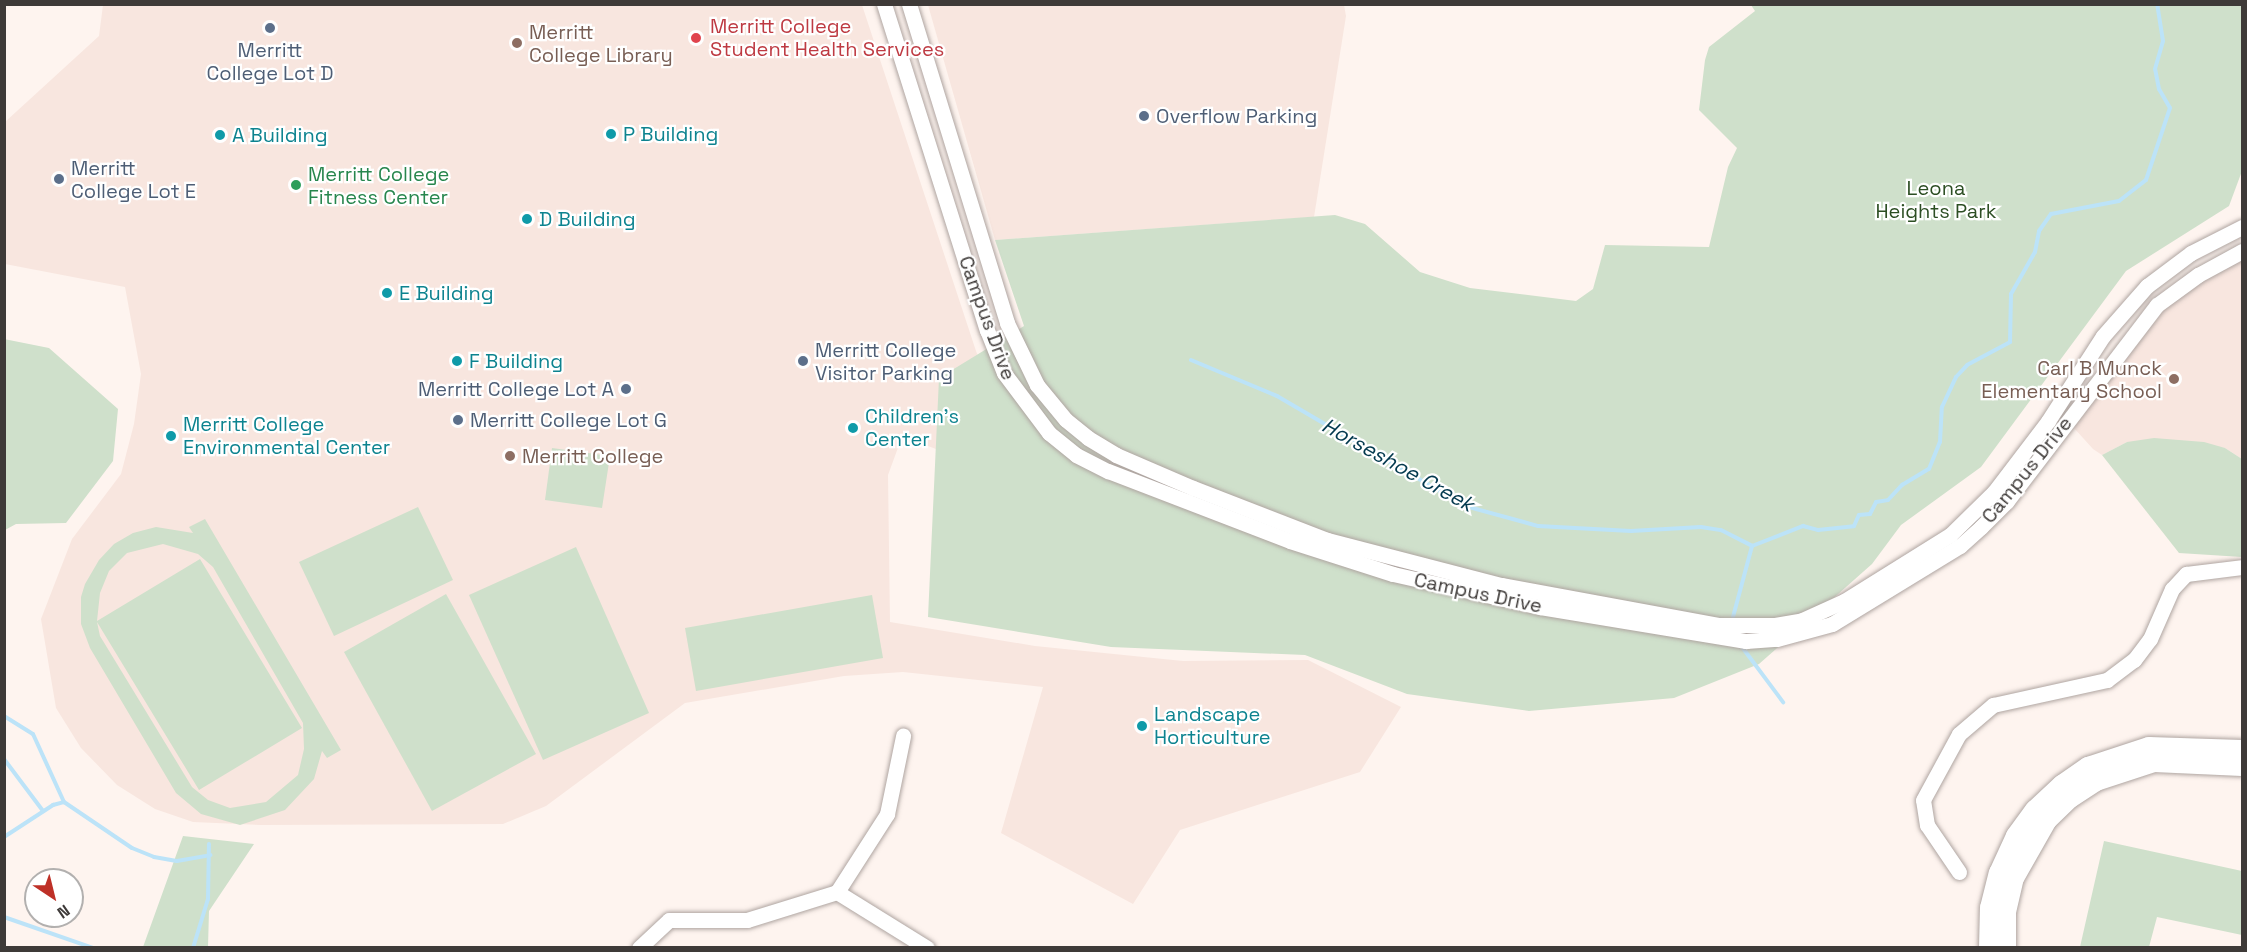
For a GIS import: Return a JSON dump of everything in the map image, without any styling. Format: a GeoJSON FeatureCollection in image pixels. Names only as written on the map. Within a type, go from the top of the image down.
{"type":"FeatureCollection","features":[{"type":"Feature","properties":{"kind":"main road"},"geometry":{"type":"LineString","coordinates":[[1989,948],[1990,908],[1999,873],[2016,836],[2035,810],[2062,785],[2088,767],[2149,747],[2242,750]]}},
{"type":"Feature","properties":{"kind":"main road"},"geometry":{"type":"LineString","coordinates":[[2006,948],[2006,912],[2014,878],[2041,828],[2070,798],[2096,781],[2154,762],[2242,766]]}},
{"type":"Feature","properties":{"kind":"street","name":"Campus Drive"},"geometry":{"type":"LineString","coordinates":[[884,4],[991,341],[1018,397],[1049,433],[1077,455],[1108,471],[1290,541],[1393,574],[1664,622],[1746,627],[1829,617],[1960,546],[2007,501],[2157,305],[2198,275],[2242,251]]}},
{"type":"Feature","properties":{"kind":"street","name":"Campus Drive"},"geometry":{"type":"LineString","coordinates":[[909,4],[1007,323],[1037,385],[1081,432],[1116,455],[1327,540],[1459,576],[1664,622]]}},
{"type":"Feature","properties":{"kind":"street","name":"Campus Drive"},"geometry":{"type":"LineString","coordinates":[[1829,617],[1950,535],[1971,517],[2048,421],[2124,311],[2169,268],[2242,227]]}},
{"type":"Feature","properties":{"kind":"street"},"geometry":{"type":"LineString","coordinates":[[1959,872],[1927,825],[1923,800],[1959,734],[1993,705],[2107,680],[2134,660],[2150,639],[2172,589],[2186,574],[2242,567]]}},
{"type":"Feature","properties":{"kind":"street"},"geometry":{"type":"LineString","coordinates":[[639,948],[669,920],[747,920],[837,892],[887,814],[903,736]]}},
{"type":"Feature","properties":{"kind":"street"},"geometry":{"type":"LineString","coordinates":[[837,892],[927,948]]}},
{"type":"Feature","properties":{"kind":"shaded area","name":"Merritt College"},"geometry":{"type":"Polygon","coordinates":[[[103,5],[862,5],[976,351],[997,403],[1125,521],[928,446],[899,445],[888,475],[890,622],[1035,646],[1183,661],[1308,660],[1401,707],[1360,772],[1180,830],[1133,904],[1001,833],[1043,687],[903,672],[844,676],[685,703],[546,806],[503,824],[261,825],[193,822],[155,809],[117,785],[81,748],[56,708],[41,619],[72,539],[121,474],[134,424],[141,374],[125,287],[5,264],[5,122],[99,36],[103,5]]]}},
{"type":"Feature","properties":{"kind":"shaded area","name":"Overflow Parking"},"geometry":{"type":"Polygon","coordinates":[[[928,5],[1344,5],[1346,16],[1314,217],[995,240],[928,5]]]}},
{"type":"Feature","properties":{"kind":"shaded area","name":"Carl B Munck Elementary School"},"geometry":{"type":"Polygon","coordinates":[[[2242,252],[2242,459],[2225,448],[2127,442],[2102,455],[2093,449],[2074,428],[2086,408],[2171,298],[2242,252]]]}},
{"type":"Feature","properties":{"kind":"green space","name":"Leona Heights Park"},"geometry":{"type":"Polygon","coordinates":[[[1751,5],[2242,5],[2242,171],[2229,206],[2126,271],[1981,467],[1901,525],[1872,564],[1759,664],[1674,698],[1529,711],[1407,694],[1305,655],[1111,647],[928,617],[939,378],[1024,326],[995,240],[1335,215],[1365,224],[1420,272],[1470,288],[1576,301],[1593,289],[1605,245],[1709,247],[1728,167],[1737,148],[1699,110],[1705,60],[1709,47],[1755,11],[1751,5]]]}},
{"type":"Feature","properties":{"kind":"green space"},"geometry":{"type":"Polygon","coordinates":[[[4,339],[49,348],[118,409],[113,461],[66,523],[16,524],[5,530],[4,339]]]}},
{"type":"Feature","properties":{"kind":"green space"},"geometry":{"type":"Polygon","coordinates":[[[2154,438],[2204,442],[2225,448],[2242,459],[2242,557],[2179,553],[2102,455],[2127,442],[2154,438]]]}},
{"type":"Feature","properties":{"kind":"green space"},"geometry":{"type":"Polygon","coordinates":[[[552,448],[610,456],[602,508],[545,500],[552,448]]]}},
{"type":"Feature","properties":{"kind":"green space"},"geometry":{"type":"Polygon","coordinates":[[[418,507],[453,580],[334,636],[299,562],[418,507]]]}},
{"type":"Feature","properties":{"kind":"green space"},"geometry":{"type":"Polygon","coordinates":[[[205,519],[341,750],[327,758],[322,751],[314,779],[285,810],[240,825],[201,814],[176,793],[90,648],[81,624],[81,597],[85,584],[99,560],[114,544],[133,533],[156,527],[193,533],[189,527],[205,519]],[[163,544],[127,553],[109,571],[100,593],[97,621],[200,559],[302,728],[199,790],[97,622],[100,636],[192,787],[208,800],[230,808],[266,802],[298,775],[304,749],[303,723],[213,567],[198,554],[163,544]]]}},
{"type":"Feature","properties":{"kind":"green space"},"geometry":{"type":"Polygon","coordinates":[[[576,547],[649,713],[543,760],[469,595],[576,547]]]}},
{"type":"Feature","properties":{"kind":"green space"},"geometry":{"type":"Polygon","coordinates":[[[446,594],[536,754],[432,811],[344,652],[446,594]]]}},
{"type":"Feature","properties":{"kind":"green space"},"geometry":{"type":"Polygon","coordinates":[[[872,595],[883,658],[696,691],[685,628],[872,595]]]}},
{"type":"Feature","properties":{"kind":"green space"},"geometry":{"type":"Polygon","coordinates":[[[183,836],[254,844],[209,911],[208,947],[143,947],[183,836]]]}},
{"type":"Feature","properties":{"kind":"green space"},"geometry":{"type":"Polygon","coordinates":[[[2104,841],[2242,871],[2242,935],[2157,917],[2149,947],[2080,947],[2104,841]]]}},
{"type":"Feature","properties":{"kind":"waterway","name":"Horseshoe Creek"},"geometry":{"type":"LineString","coordinates":[[1191,360],[1277,396],[1465,506],[1538,526],[1631,531],[1701,527],[1721,530],[1752,546],[1803,526],[1818,530],[1854,526],[1859,515],[1870,514],[1876,502],[1888,500],[1902,485],[1929,469],[1940,442],[1942,407],[1956,377],[1967,365],[2010,342],[2011,294],[2035,252],[2039,231],[2051,214],[2119,201],[2146,180],[2170,108],[2159,89],[2155,69],[2163,41],[2157,4]]}},
{"type":"Feature","properties":{"kind":"waterway"},"geometry":{"type":"LineString","coordinates":[[1733,617],[1752,546]]}},
{"type":"Feature","properties":{"kind":"waterway"},"geometry":{"type":"LineString","coordinates":[[1742,647],[1783,702]]}},
{"type":"Feature","properties":{"kind":"waterway"},"geometry":{"type":"LineString","coordinates":[[4,716],[33,734],[64,802]]}},
{"type":"Feature","properties":{"kind":"waterway"},"geometry":{"type":"LineString","coordinates":[[4,759],[43,811]]}},
{"type":"Feature","properties":{"kind":"waterway"},"geometry":{"type":"LineString","coordinates":[[4,837],[53,805],[64,802],[132,848],[154,857],[177,861],[210,855]]}},
{"type":"Feature","properties":{"kind":"waterway","name":"Horseshoe Creek"},"geometry":{"type":"LineString","coordinates":[[193,948],[208,899],[209,844]]}},
{"type":"Feature","properties":{"kind":"waterway"},"geometry":{"type":"LineString","coordinates":[[4,917],[93,948]]}},
{"type":"Feature","properties":{"kind":"place","name":"Merritt College Lot D"},"geometry":{"type":"Point","coordinates":[270,28]}},
{"type":"Feature","properties":{"kind":"place","name":"Merritt College Student Health Services"},"geometry":{"type":"Point","coordinates":[696,38]}},
{"type":"Feature","properties":{"kind":"place","name":"Merritt College Library"},"geometry":{"type":"Point","coordinates":[517,43]}},
{"type":"Feature","properties":{"kind":"place","name":"Overflow Parking"},"geometry":{"type":"Point","coordinates":[1144,116]}},
{"type":"Feature","properties":{"kind":"place","name":"P Building"},"geometry":{"type":"Point","coordinates":[611,134]}},
{"type":"Feature","properties":{"kind":"place","name":"A Building"},"geometry":{"type":"Point","coordinates":[220,135]}},
{"type":"Feature","properties":{"kind":"place","name":"Merritt College Lot E"},"geometry":{"type":"Point","coordinates":[59,179]}},
{"type":"Feature","properties":{"kind":"place","name":"Merritt College Fitness Center"},"geometry":{"type":"Point","coordinates":[296,185]}},
{"type":"Feature","properties":{"kind":"place","name":"D Building"},"geometry":{"type":"Point","coordinates":[527,219]}},
{"type":"Feature","properties":{"kind":"place","name":"E Building"},"geometry":{"type":"Point","coordinates":[387,293]}},
{"type":"Feature","properties":{"kind":"place","name":"F Building"},"geometry":{"type":"Point","coordinates":[457,361]}},
{"type":"Feature","properties":{"kind":"place","name":"Merritt College Visitor Parking"},"geometry":{"type":"Point","coordinates":[803,361]}},
{"type":"Feature","properties":{"kind":"place","name":"Carl B Munck Elementary School"},"geometry":{"type":"Point","coordinates":[2174,379]}},
{"type":"Feature","properties":{"kind":"place","name":"Merritt College Lot A"},"geometry":{"type":"Point","coordinates":[626,389]}},
{"type":"Feature","properties":{"kind":"place","name":"Merritt College Lot G"},"geometry":{"type":"Point","coordinates":[458,420]}},
{"type":"Feature","properties":{"kind":"place","name":"Children's Center"},"geometry":{"type":"Point","coordinates":[853,428]}},
{"type":"Feature","properties":{"kind":"place","name":"Merritt College Environmental Center"},"geometry":{"type":"Point","coordinates":[171,436]}},
{"type":"Feature","properties":{"kind":"place","name":"Merritt College"},"geometry":{"type":"Point","coordinates":[510,456]}},
{"type":"Feature","properties":{"kind":"place","name":"Landscape Horticulture"},"geometry":{"type":"Point","coordinates":[1142,726]}}]}
